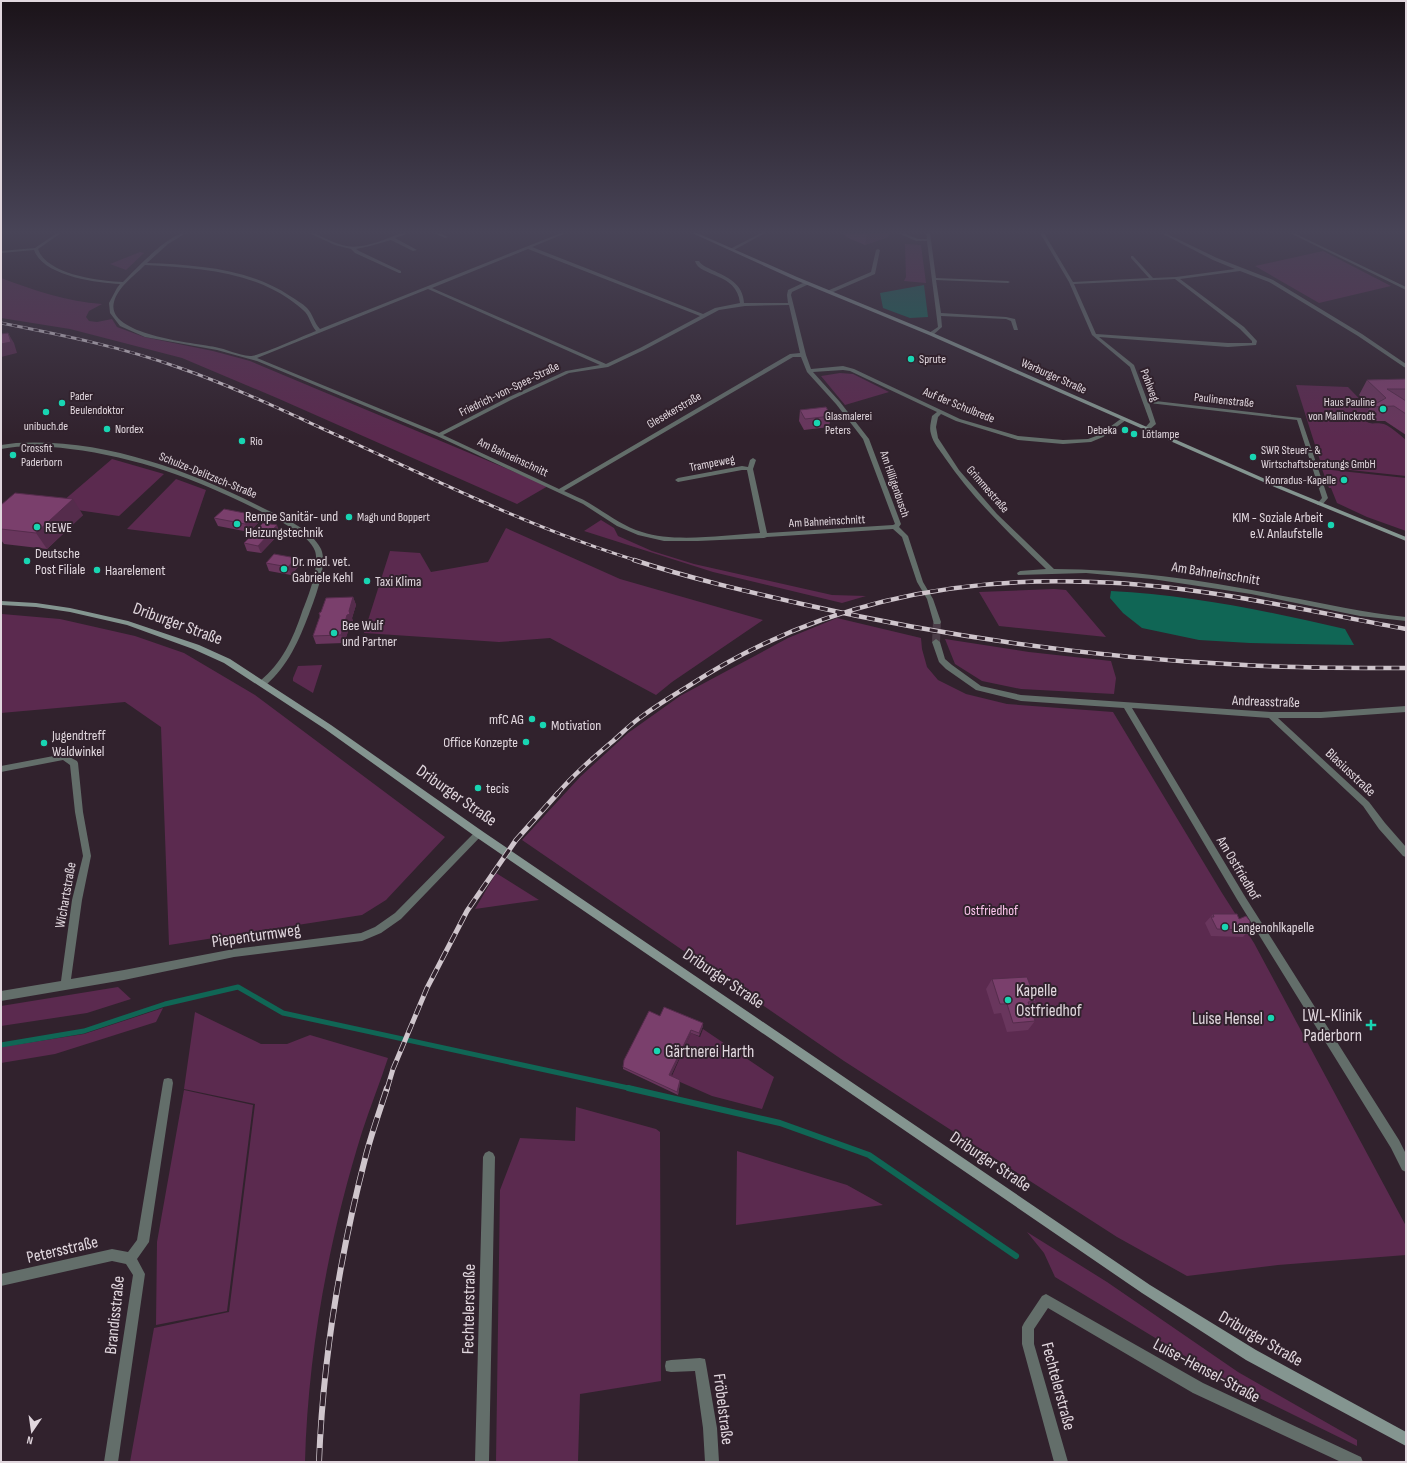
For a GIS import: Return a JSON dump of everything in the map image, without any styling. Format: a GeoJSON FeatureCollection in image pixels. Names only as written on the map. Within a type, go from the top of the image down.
{"type":"FeatureCollection","features":[{"type":"Feature","properties":{"kind":"main road","name":"Warburger Straße"},"geometry":{"type":"LineString","coordinates":[[852,301],[931,334],[1320,504],[1406,539]]}},
{"type":"Feature","properties":{"kind":"main road","name":"Driburger Straße"},"geometry":{"type":"LineString","coordinates":[[1,603],[36,605],[70,610],[148,629],[196,647],[227,661],[263,683],[479,834],[1152,1293],[1251,1355],[1406,1439]]}},
{"type":"Feature","properties":{"kind":"street","name":"Am Bahneinschnitt"},"geometry":{"type":"LineString","coordinates":[[113,301],[111,304],[112,313],[122,325],[130,329],[147,336],[217,349],[252,358],[439,435],[585,503],[628,529],[652,538],[677,540],[895,527]]}},
{"type":"Feature","properties":{"kind":"street"},"geometry":{"type":"LineString","coordinates":[[295,301],[301,305],[309,314],[313,320],[315,328],[319,331]]}},
{"type":"Feature","properties":{"kind":"street"},"geometry":{"type":"LineString","coordinates":[[252,358],[396,301]]}},
{"type":"Feature","properties":{"kind":"street"},"geometry":{"type":"LineString","coordinates":[[460,301],[606,366]]}},
{"type":"Feature","properties":{"kind":"street"},"geometry":{"type":"LineString","coordinates":[[665,301],[703,316]]}},
{"type":"Feature","properties":{"kind":"street"},"geometry":{"type":"LineString","coordinates":[[931,334],[940,327],[937,301]]}},
{"type":"Feature","properties":{"kind":"street","name":"Pohlweg"},"geometry":{"type":"LineString","coordinates":[[1079,301],[1094,335],[1132,366],[1153,424],[1147,429]]}},
{"type":"Feature","properties":{"kind":"street"},"geometry":{"type":"LineString","coordinates":[[1094,335],[1228,345],[1254,344],[1255,341],[1242,328],[1207,301]]}},
{"type":"Feature","properties":{"kind":"street"},"geometry":{"type":"LineString","coordinates":[[1304,301],[1360,335],[1406,366]]}},
{"type":"Feature","properties":{"kind":"street","name":"Friedrich-von-Spee-Straße"},"geometry":{"type":"LineString","coordinates":[[439,435],[564,373],[606,366],[725,306],[742,304],[791,304]]}},
{"type":"Feature","properties":{"kind":"street","name":"Am Hilligenbusch"},"geometry":{"type":"LineString","coordinates":[[791,304],[803,355],[809,371],[838,403],[866,439],[898,524],[895,527],[905,536],[920,582],[930,599],[938,622]]}},
{"type":"Feature","properties":{"kind":"street"},"geometry":{"type":"LineString","coordinates":[[938,314],[1006,318],[1013,320],[1016,329]]}},
{"type":"Feature","properties":{"kind":"street","name":"Glesekerstraße"},"geometry":{"type":"LineString","coordinates":[[559,491],[792,355],[803,355]]}},
{"type":"Feature","properties":{"kind":"street","name":"Auf der Schulbrede"},"geometry":{"type":"LineString","coordinates":[[809,371],[843,368],[852,370],[967,424],[1010,436],[1031,440],[1063,442],[1089,441],[1102,436],[1124,419]]}},
{"type":"Feature","properties":{"kind":"street","name":"Paulinenstraße"},"geometry":{"type":"LineString","coordinates":[[1146,402],[1299,419],[1325,498],[1320,504]]}},
{"type":"Feature","properties":{"kind":"street","name":"Grimmestraße"},"geometry":{"type":"LineString","coordinates":[[941,412],[935,416],[932,430],[936,440],[950,462],[993,514],[1051,570]]}},
{"type":"Feature","properties":{"kind":"street","name":"Schulze-Delitzsch-Straße"},"geometry":{"type":"LineString","coordinates":[[1,447],[29,444],[53,445],[108,453],[139,460],[217,488],[258,507],[299,529],[318,550],[320,561],[314,590],[290,653],[272,677],[263,683]]}},
{"type":"Feature","properties":{"kind":"street","name":"Trampeweg"},"geometry":{"type":"LineString","coordinates":[[753,460],[750,469],[764,536]]}},
{"type":"Feature","properties":{"kind":"street","name":"Trampeweg"},"geometry":{"type":"LineString","coordinates":[[678,480],[742,468],[750,469]]}},
{"type":"Feature","properties":{"kind":"street","name":"Am Bahneinschnitt"},"geometry":{"type":"LineString","coordinates":[[1020,573],[1051,570],[1102,572],[1174,579],[1357,612],[1406,619]]}},
{"type":"Feature","properties":{"kind":"street"},"geometry":{"type":"LineString","coordinates":[[936,642],[942,660],[949,667],[979,688],[1021,698],[1126,705]]}},
{"type":"Feature","properties":{"kind":"street","name":"Andreasstraße"},"geometry":{"type":"LineString","coordinates":[[1126,705],[1271,715],[1320,715],[1406,709]]}},
{"type":"Feature","properties":{"kind":"street","name":"Am Ostfriedhof"},"geometry":{"type":"LineString","coordinates":[[1126,705],[1241,898],[1395,1144],[1406,1166]]}},
{"type":"Feature","properties":{"kind":"street","name":"Blasiusstraße"},"geometry":{"type":"LineString","coordinates":[[1271,715],[1366,804],[1382,826],[1406,853]]}},
{"type":"Feature","properties":{"kind":"street","name":"Wichartstraße"},"geometry":{"type":"LineString","coordinates":[[1,769],[64,756],[74,763],[79,812],[87,856],[77,900],[65,985]]}},
{"type":"Feature","properties":{"kind":"street","name":"Piepenturmweg"},"geometry":{"type":"LineString","coordinates":[[1,996],[124,975],[234,953],[362,937],[378,930],[398,916],[479,834]]}},
{"type":"Feature","properties":{"kind":"street","name":"Brandisstraße"},"geometry":{"type":"LineString","coordinates":[[111,1462],[139,1274],[130,1259],[144,1242],[168,1083]]}},
{"type":"Feature","properties":{"kind":"street","name":"Fechtelerstraße"},"geometry":{"type":"LineString","coordinates":[[482,1462],[489,1157]]}},
{"type":"Feature","properties":{"kind":"street","name":"Petersstraße"},"geometry":{"type":"LineString","coordinates":[[1,1280],[112,1255],[130,1259]]}},
{"type":"Feature","properties":{"kind":"street","name":"Fechtelerstraße"},"geometry":{"type":"LineString","coordinates":[[1046,1300],[1028,1328],[1028,1344],[1061,1462]]}},
{"type":"Feature","properties":{"kind":"street","name":"Luise-Hensel-Straße"},"geometry":{"type":"LineString","coordinates":[[1046,1300],[1198,1388],[1356,1462]]}},
{"type":"Feature","properties":{"kind":"street","name":"Fröbelstraße"},"geometry":{"type":"LineString","coordinates":[[671,1366],[700,1364],[710,1428],[712,1462]]}},
{"type":"Feature","properties":{"kind":"green space"},"geometry":{"type":"Polygon","coordinates":[[[1,301],[78,301],[102,304],[89,311],[86,317],[89,321],[97,322],[112,319],[117,327],[144,337],[213,351],[250,361],[548,486],[517,504],[277,398],[182,358],[70,329],[1,318],[1,301]]]}},
{"type":"Feature","properties":{"kind":"green space"},"geometry":{"type":"Polygon","coordinates":[[[840,373],[853,374],[889,392],[845,405],[821,376],[840,373]]]}},
{"type":"Feature","properties":{"kind":"green space"},"geometry":{"type":"Polygon","coordinates":[[[1296,385],[1348,387],[1374,414],[1361,414],[1360,416],[1364,420],[1370,423],[1384,424],[1406,440],[1406,476],[1322,467],[1296,385]]]}},
{"type":"Feature","properties":{"kind":"green space"},"geometry":{"type":"Polygon","coordinates":[[[112,459],[164,474],[119,516],[56,507],[112,459]]]}},
{"type":"Feature","properties":{"kind":"green space"},"geometry":{"type":"Polygon","coordinates":[[[1322,469],[1406,478],[1406,531],[1367,517],[1337,503],[1331,488],[1329,488],[1322,469]]]}},
{"type":"Feature","properties":{"kind":"green space"},"geometry":{"type":"Polygon","coordinates":[[[176,479],[206,490],[190,537],[127,529],[176,479]]]}},
{"type":"Feature","properties":{"kind":"green space"},"geometry":{"type":"Polygon","coordinates":[[[601,520],[614,528],[618,536],[652,551],[694,564],[832,595],[866,596],[842,603],[713,572],[584,531],[601,520]]]}},
{"type":"Feature","properties":{"kind":"green space"},"geometry":{"type":"Polygon","coordinates":[[[506,528],[620,579],[763,620],[672,682],[656,695],[550,638],[499,642],[364,633],[390,551],[420,553],[431,572],[488,562],[506,528]]]}},
{"type":"Feature","properties":{"kind":"green space"},"geometry":{"type":"Polygon","coordinates":[[[1054,589],[1066,590],[1106,637],[999,626],[979,592],[1054,589]]]}},
{"type":"Feature","properties":{"kind":"green space"},"geometry":{"type":"Polygon","coordinates":[[[2,614],[60,619],[135,636],[184,653],[255,695],[445,837],[386,900],[362,915],[169,945],[161,727],[125,702],[1,713],[2,614]]]}},
{"type":"Feature","properties":{"kind":"green space","name":"Ostfriedhof"},"geometry":{"type":"Polygon","coordinates":[[[837,618],[921,638],[922,649],[927,667],[938,680],[966,694],[1007,704],[1113,712],[1222,893],[1254,943],[1406,1226],[1406,1255],[1278,1265],[1187,1276],[1117,1237],[844,1061],[522,840],[580,777],[628,733],[680,696],[788,638],[837,618]]]}},
{"type":"Feature","properties":{"kind":"green space"},"geometry":{"type":"Polygon","coordinates":[[[945,639],[1029,652],[1111,661],[1116,678],[1114,694],[1021,689],[982,681],[955,664],[945,639]]]}},
{"type":"Feature","properties":{"kind":"green space"},"geometry":{"type":"Polygon","coordinates":[[[322,665],[313,693],[293,681],[298,666],[322,665]]]}},
{"type":"Feature","properties":{"kind":"green space"},"geometry":{"type":"Polygon","coordinates":[[[496,873],[539,900],[475,909],[496,873]]]}},
{"type":"Feature","properties":{"kind":"green space"},"geometry":{"type":"Polygon","coordinates":[[[118,987],[131,999],[87,1013],[1,1026],[1,1006],[118,987]]]}},
{"type":"Feature","properties":{"kind":"green space"},"geometry":{"type":"Polygon","coordinates":[[[163,1008],[156,1022],[55,1054],[1,1063],[1,1047],[84,1034],[163,1008]]]}},
{"type":"Feature","properties":{"kind":"green space"},"geometry":{"type":"Polygon","coordinates":[[[195,1012],[261,1044],[287,1044],[310,1035],[388,1058],[362,1132],[350,1172],[330,1254],[316,1337],[307,1420],[305,1462],[130,1462],[154,1328],[229,1312],[255,1104],[184,1089],[195,1012]]]}},
{"type":"Feature","properties":{"kind":"green space"},"geometry":{"type":"Polygon","coordinates":[[[703,1029],[774,1077],[762,1109],[712,1096],[671,1078],[691,1033],[700,1037],[703,1029]]]}},
{"type":"Feature","properties":{"kind":"green space"},"geometry":{"type":"Polygon","coordinates":[[[184,1090],[253,1105],[227,1311],[156,1325],[157,1242],[184,1090]]]}},
{"type":"Feature","properties":{"kind":"green space"},"geometry":{"type":"Polygon","coordinates":[[[576,1107],[656,1129],[660,1132],[661,1381],[580,1394],[578,1462],[496,1462],[500,1190],[520,1138],[575,1141],[576,1107]]]}},
{"type":"Feature","properties":{"kind":"green space"},"geometry":{"type":"Polygon","coordinates":[[[737,1151],[847,1185],[883,1205],[736,1225],[737,1151]]]}},
{"type":"Feature","properties":{"kind":"green space"},"geometry":{"type":"Polygon","coordinates":[[[1027,1232],[1107,1282],[1238,1372],[1357,1440],[1357,1446],[1231,1384],[1055,1277],[1044,1253],[1027,1232]]]}},
{"type":"Feature","properties":{"kind":"shaded area"},"geometry":{"type":"Polygon","coordinates":[[[882,301],[926,301],[928,317],[910,318],[883,308],[882,301]]]}},
{"type":"Feature","properties":{"kind":"shaded area"},"geometry":{"type":"Polygon","coordinates":[[[1111,591],[1199,600],[1316,622],[1345,629],[1354,645],[1250,643],[1199,640],[1142,628],[1123,613],[1110,598],[1111,591]]]}},
{"type":"Feature","properties":{"kind":"building"},"geometry":{"type":"Polygon","coordinates":[[[8,333],[11,342],[1,344],[1,334],[8,333]]]}},
{"type":"Feature","properties":{"kind":"building"},"geometry":{"type":"Polygon","coordinates":[[[1406,379],[1406,389],[1387,389],[1406,401],[1406,414],[1394,406],[1370,407],[1386,398],[1367,380],[1406,379]]]}},
{"type":"Feature","properties":{"kind":"building"},"geometry":{"type":"Polygon","coordinates":[[[826,407],[831,416],[805,419],[800,410],[826,407]]]}},
{"type":"Feature","properties":{"kind":"building"},"geometry":{"type":"Polygon","coordinates":[[[15,493],[73,499],[36,533],[1,529],[1,505],[15,493]]]}},
{"type":"Feature","properties":{"kind":"building"},"geometry":{"type":"Polygon","coordinates":[[[224,509],[255,515],[245,524],[214,518],[224,509]]]}},
{"type":"Feature","properties":{"kind":"building"},"geometry":{"type":"Polygon","coordinates":[[[263,523],[277,525],[258,546],[244,543],[263,523]]]}},
{"type":"Feature","properties":{"kind":"building"},"geometry":{"type":"Polygon","coordinates":[[[274,554],[296,558],[288,567],[266,563],[274,554]]]}},
{"type":"Feature","properties":{"kind":"building","name":"Bee Wulf und Partner"},"geometry":{"type":"Polygon","coordinates":[[[353,597],[349,611],[350,614],[347,615],[341,635],[313,636],[320,616],[319,613],[321,612],[326,598],[353,597]]]}},
{"type":"Feature","properties":{"kind":"building"},"geometry":{"type":"Polygon","coordinates":[[[1213,914],[1237,914],[1239,919],[1246,916],[1250,921],[1249,930],[1217,929],[1211,917],[1214,917],[1213,914]]]}},
{"type":"Feature","properties":{"kind":"building"},"geometry":{"type":"Polygon","coordinates":[[[1027,977],[1036,1001],[1028,1002],[1035,1021],[1013,1023],[1007,1004],[1000,1004],[992,979],[1027,977]]]}},
{"type":"Feature","properties":{"kind":"building","name":"Gärtnerei Harth"},"geometry":{"type":"Polygon","coordinates":[[[664,1007],[703,1023],[699,1033],[691,1030],[669,1075],[680,1080],[677,1092],[623,1067],[624,1060],[649,1011],[660,1016],[664,1007]]]}},
{"type":"Feature","properties":{"kind":"waterway"},"geometry":{"type":"LineString","coordinates":[[1,1045],[84,1031],[165,1004],[238,987],[283,1013],[633,1089]]}},
{"type":"Feature","properties":{"kind":"waterway"},"geometry":{"type":"LineString","coordinates":[[628,1088],[780,1123],[869,1155],[1016,1256]]}},
{"type":"Feature","properties":{"kind":"tunnel"},"geometry":{"type":"LineString","coordinates":[[936,642],[937,622]]}},
{"type":"Feature","properties":{"kind":"railway"},"geometry":{"type":"LineString","coordinates":[[1,323],[114,348],[201,375],[487,504],[562,535],[638,561]]}},
{"type":"Feature","properties":{"kind":"railway"},"geometry":{"type":"LineString","coordinates":[[634,560],[738,589],[844,613]]}},
{"type":"Feature","properties":{"kind":"railway"},"geometry":{"type":"LineString","coordinates":[[844,613],[882,602],[933,591],[986,584],[1039,581],[1093,582],[1132,584],[1211,593],[1406,629]]}},
{"type":"Feature","properties":{"kind":"railway"},"geometry":{"type":"LineString","coordinates":[[557,794],[584,766],[637,720],[652,709],[734,659],[782,636],[844,613]]}},
{"type":"Feature","properties":{"kind":"railway"},"geometry":{"type":"LineString","coordinates":[[844,613],[967,636],[1133,657],[1189,662],[1285,667],[1406,668]]}},
{"type":"Feature","properties":{"kind":"railway"},"geometry":{"type":"LineString","coordinates":[[387,1089],[393,1069],[427,988],[467,911],[516,840],[558,793]]}},
{"type":"Feature","properties":{"kind":"railway"},"geometry":{"type":"LineString","coordinates":[[319,1462],[324,1384],[334,1307],[348,1231],[366,1155],[387,1088]]}},
{"type":"Feature","properties":{"kind":"place","name":"Sprute"},"geometry":{"type":"Point","coordinates":[911,359]}},
{"type":"Feature","properties":{"kind":"place","name":"Pader Beulendoktor"},"geometry":{"type":"Point","coordinates":[62,403]}},
{"type":"Feature","properties":{"kind":"place","name":"Haus Pauline von Mallinckrodt"},"geometry":{"type":"Point","coordinates":[1383,409]}},
{"type":"Feature","properties":{"kind":"place","name":"unibuch.de"},"geometry":{"type":"Point","coordinates":[46,412]}},
{"type":"Feature","properties":{"kind":"place","name":"Glasmalerei Peters"},"geometry":{"type":"Point","coordinates":[817,423]}},
{"type":"Feature","properties":{"kind":"place","name":"Nordex"},"geometry":{"type":"Point","coordinates":[107,429]}},
{"type":"Feature","properties":{"kind":"place","name":"Debeka"},"geometry":{"type":"Point","coordinates":[1125,430]}},
{"type":"Feature","properties":{"kind":"place","name":"Lötlampe"},"geometry":{"type":"Point","coordinates":[1134,434]}},
{"type":"Feature","properties":{"kind":"place","name":"Rio"},"geometry":{"type":"Point","coordinates":[242,441]}},
{"type":"Feature","properties":{"kind":"place","name":"Crossfit Paderborn"},"geometry":{"type":"Point","coordinates":[13,455]}},
{"type":"Feature","properties":{"kind":"place","name":"SWR Steuer- & Wirtschaftsberatungs GmbH"},"geometry":{"type":"Point","coordinates":[1253,457]}},
{"type":"Feature","properties":{"kind":"place","name":"Konradus-Kapelle"},"geometry":{"type":"Point","coordinates":[1344,480]}},
{"type":"Feature","properties":{"kind":"place","name":"Magh und Boppert"},"geometry":{"type":"Point","coordinates":[349,517]}},
{"type":"Feature","properties":{"kind":"place","name":"Rempe Sanitär- und Heizungstechnik"},"geometry":{"type":"Point","coordinates":[237,524]}},
{"type":"Feature","properties":{"kind":"place","name":"KIM - Soziale Arbeit e.V. Anlaufstelle"},"geometry":{"type":"Point","coordinates":[1331,525]}},
{"type":"Feature","properties":{"kind":"place","name":"REWE"},"geometry":{"type":"Point","coordinates":[37,527]}},
{"type":"Feature","properties":{"kind":"place","name":"Deutsche Post Filiale"},"geometry":{"type":"Point","coordinates":[27,561]}},
{"type":"Feature","properties":{"kind":"place","name":"Dr. med. vet. Gabriele Kehl"},"geometry":{"type":"Point","coordinates":[284,569]}},
{"type":"Feature","properties":{"kind":"place","name":"Haarelement"},"geometry":{"type":"Point","coordinates":[97,570]}},
{"type":"Feature","properties":{"kind":"place","name":"Taxi Klima"},"geometry":{"type":"Point","coordinates":[367,581]}},
{"type":"Feature","properties":{"kind":"place","name":"Bee Wulf und Partner"},"geometry":{"type":"Point","coordinates":[334,633]}},
{"type":"Feature","properties":{"kind":"place","name":"mfC AG"},"geometry":{"type":"Point","coordinates":[532,719]}},
{"type":"Feature","properties":{"kind":"place","name":"Motivation"},"geometry":{"type":"Point","coordinates":[543,725]}},
{"type":"Feature","properties":{"kind":"place","name":"Office Konzepte"},"geometry":{"type":"Point","coordinates":[526,742]}},
{"type":"Feature","properties":{"kind":"place","name":"Jugendtreff Waldwinkel"},"geometry":{"type":"Point","coordinates":[44,743]}},
{"type":"Feature","properties":{"kind":"place","name":"tecis"},"geometry":{"type":"Point","coordinates":[478,788]}},
{"type":"Feature","properties":{"kind":"place","name":"Langenohlkapelle"},"geometry":{"type":"Point","coordinates":[1225,927]}},
{"type":"Feature","properties":{"kind":"place","name":"Kapelle Ostfriedhof"},"geometry":{"type":"Point","coordinates":[1008,1000]}},
{"type":"Feature","properties":{"kind":"place","name":"Luise Hensel"},"geometry":{"type":"Point","coordinates":[1271,1018]}},
{"type":"Feature","properties":{"kind":"place","name":"LWL-Klinik Paderborn"},"geometry":{"type":"Point","coordinates":[1371,1025]}},
{"type":"Feature","properties":{"kind":"place","name":"Gärtnerei Harth"},"geometry":{"type":"Point","coordinates":[657,1051]}}]}
